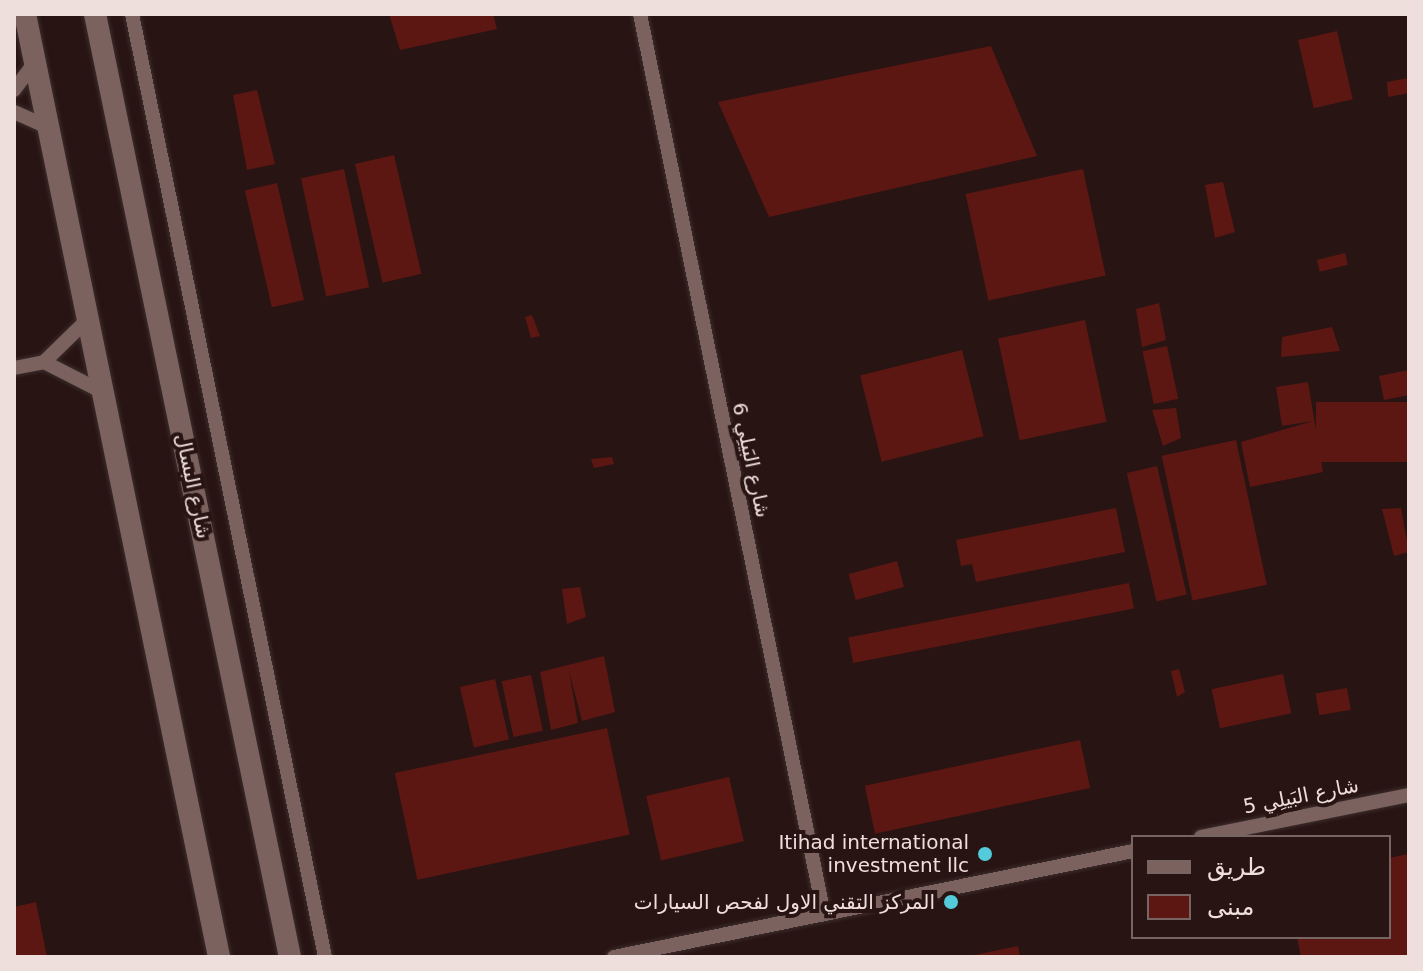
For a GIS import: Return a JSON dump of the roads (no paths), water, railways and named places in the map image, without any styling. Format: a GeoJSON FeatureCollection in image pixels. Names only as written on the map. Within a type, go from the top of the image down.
{"type":"FeatureCollection","features":[{"type":"Feature","properties":{"kind":"street"},"geometry":{"type":"LineString","coordinates":[[25,14],[85,322],[219,957]]}},
{"type":"Feature","properties":{"kind":"street","name":"شارع البسال"},"geometry":{"type":"LineString","coordinates":[[95,14],[290,957]]}},
{"type":"Feature","properties":{"kind":"street"},"geometry":{"type":"LineString","coordinates":[[132,14],[325,957]]}},
{"type":"Feature","properties":{"kind":"street","name":"شارع البَيلِي 6"},"geometry":{"type":"LineString","coordinates":[[640,14],[824,914]]}},
{"type":"Feature","properties":{"kind":"street"},"geometry":{"type":"LineString","coordinates":[[14,90],[34,63]]}},
{"type":"Feature","properties":{"kind":"street"},"geometry":{"type":"LineString","coordinates":[[14,112],[46,126]]}},
{"type":"Feature","properties":{"kind":"street"},"geometry":{"type":"LineString","coordinates":[[14,368],[44,362],[85,322]]}},
{"type":"Feature","properties":{"kind":"street"},"geometry":{"type":"LineString","coordinates":[[44,362],[99,390]]}},
{"type":"Feature","properties":{"kind":"street","name":"شارع البَيلِي 5"},"geometry":{"type":"LineString","coordinates":[[1211,835],[1409,795]]}},
{"type":"Feature","properties":{"kind":"street"},"geometry":{"type":"LineString","coordinates":[[614,957],[1131,851]]}},
{"type":"Feature","properties":{"kind":"place","name":"Itihad international investment llc"},"geometry":{"type":"Point","coordinates":[985,854]}},
{"type":"Feature","properties":{"kind":"place","name":"المركز التقني الاول لفحص السيارات"},"geometry":{"type":"Point","coordinates":[951,902]}}]}
